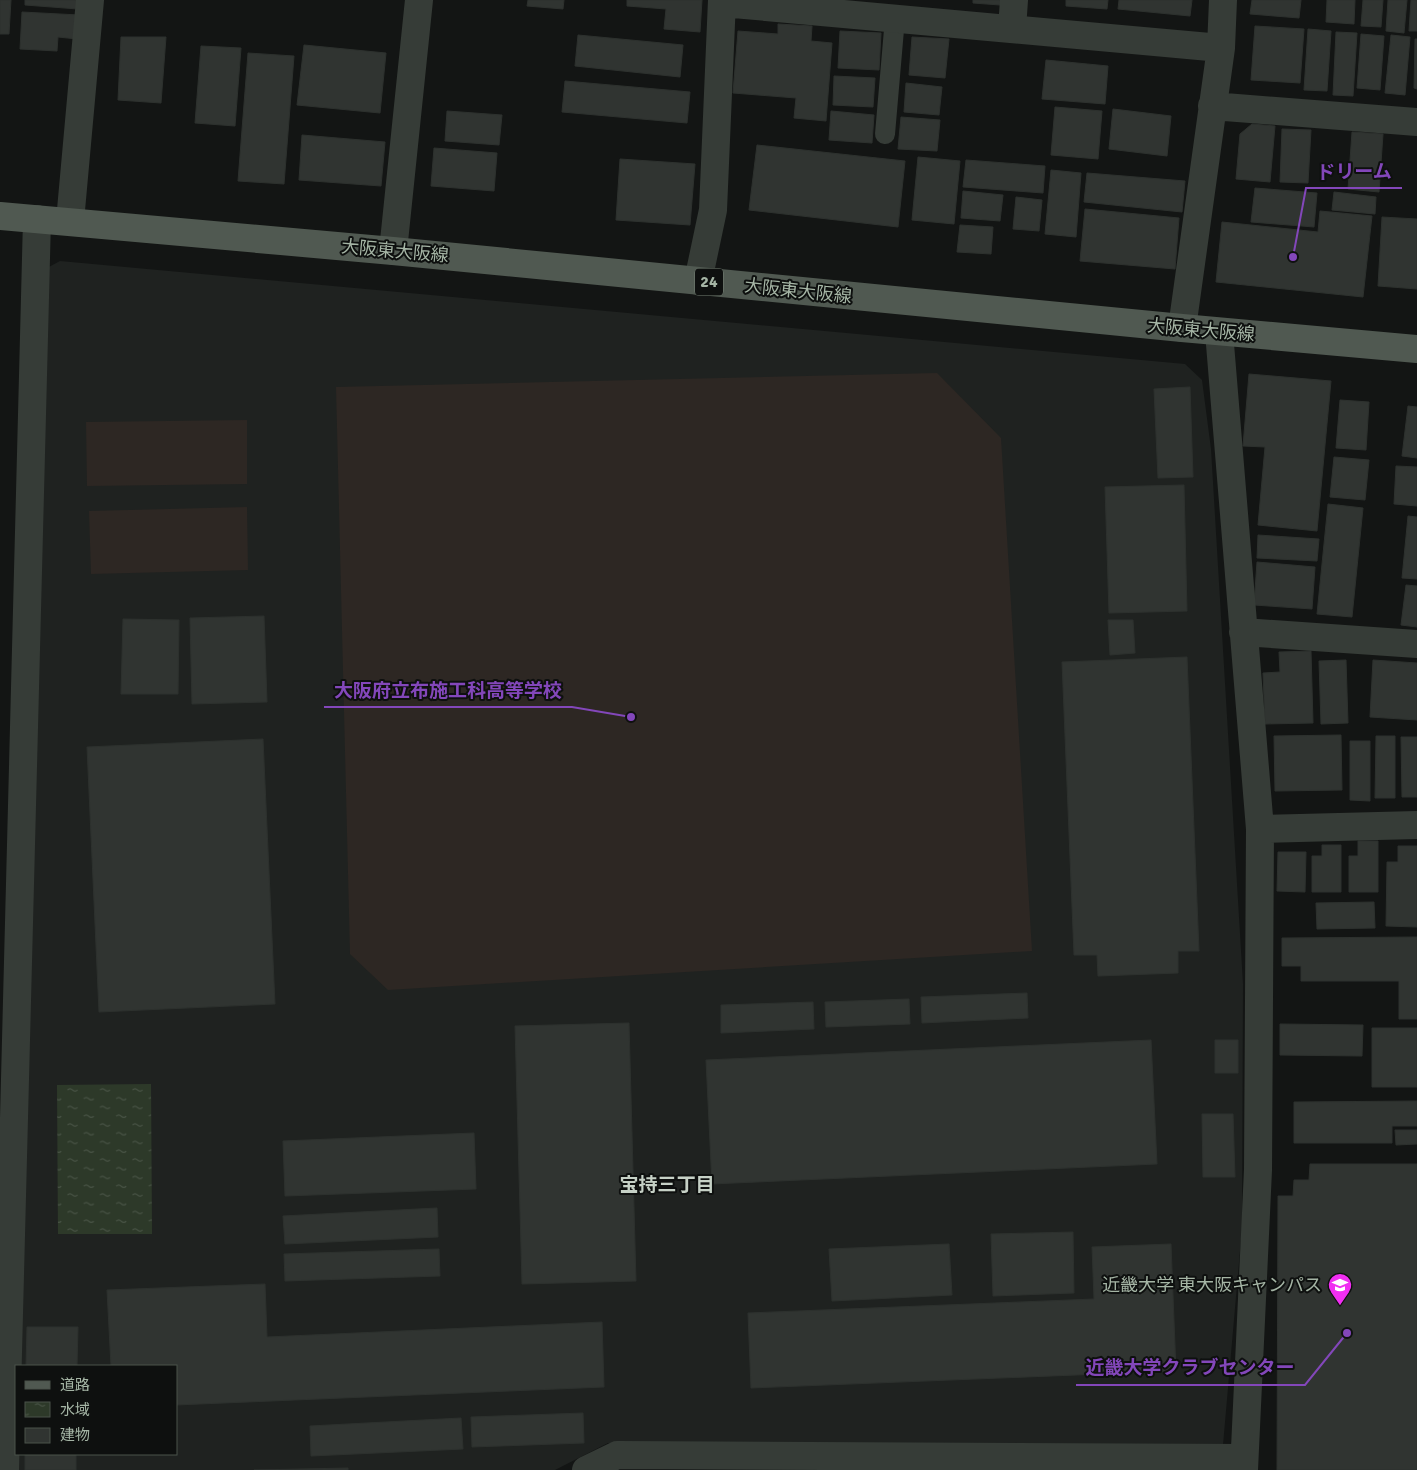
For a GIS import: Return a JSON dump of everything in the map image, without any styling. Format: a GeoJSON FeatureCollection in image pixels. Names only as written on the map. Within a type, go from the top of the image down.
{"type":"FeatureCollection","features":[{"type":"Feature","properties":{"kind":"main road","name":"大阪東大阪線"},"geometry":{"type":"LineString","coordinates":[[0,216],[393,251],[1219,332],[1417,349]]}},
{"type":"Feature","properties":{"kind":"street"},"geometry":{"type":"LineString","coordinates":[[70,222],[90,0]]}},
{"type":"Feature","properties":{"kind":"street"},"geometry":{"type":"LineString","coordinates":[[393,251],[419,0]]}},
{"type":"Feature","properties":{"kind":"street"},"geometry":{"type":"LineString","coordinates":[[1012,29],[1014,0]]}},
{"type":"Feature","properties":{"kind":"street"},"geometry":{"type":"LineString","coordinates":[[1182,328],[1220,48],[1223,0]]}},
{"type":"Feature","properties":{"kind":"street"},"geometry":{"type":"LineString","coordinates":[[698,281],[713,210],[722,1],[1220,48]]}},
{"type":"Feature","properties":{"kind":"street"},"geometry":{"type":"LineString","coordinates":[[1212,106],[1417,122]]}},
{"type":"Feature","properties":{"kind":"street"},"geometry":{"type":"LineString","coordinates":[[5,1470],[10,823],[37,219]]}},
{"type":"Feature","properties":{"kind":"street"},"geometry":{"type":"LineString","coordinates":[[586,1470],[617,1454],[942,1463],[1244,1464],[1258,1170],[1260,829],[1219,332]]}},
{"type":"Feature","properties":{"kind":"street"},"geometry":{"type":"LineString","coordinates":[[1243,632],[1417,644]]}},
{"type":"Feature","properties":{"kind":"street"},"geometry":{"type":"LineString","coordinates":[[1260,829],[1417,825]]}},
{"type":"Feature","properties":{"kind":"lane"},"geometry":{"type":"LineString","coordinates":[[885,134],[895,18]]}},
{"type":"Feature","properties":{"kind":"shaded area"},"geometry":{"type":"Polygon","coordinates":[[[60,261],[1185,364],[1202,380],[1211,449],[1243,984],[1242,1228],[1223,1445],[608,1443],[555,1470],[15,1470],[16,1455],[178,1455],[178,1365],[18,1365],[47,268],[60,261]]]}},
{"type":"Feature","properties":{"kind":"shaded area"},"geometry":{"type":"Polygon","coordinates":[[[937,373],[1001,438],[1032,951],[388,990],[350,954],[336,387],[937,373]]]}},
{"type":"Feature","properties":{"kind":"shaded area"},"geometry":{"type":"Polygon","coordinates":[[[247,420],[247,484],[87,486],[86,422],[247,420]]]}},
{"type":"Feature","properties":{"kind":"shaded area"},"geometry":{"type":"Polygon","coordinates":[[[247,507],[248,570],[91,574],[89,511],[247,507]]]}},
{"type":"Feature","properties":{"kind":"water"},"geometry":{"type":"Polygon","coordinates":[[[151,1084],[152,1234],[58,1234],[57,1085],[151,1084]]]}},
{"type":"Feature","properties":{"kind":"building"},"geometry":{"type":"Polygon","coordinates":[[[0,0],[11,0],[9,34],[0,34],[0,0]]]}},
{"type":"Feature","properties":{"kind":"building"},"geometry":{"type":"Polygon","coordinates":[[[25,0],[79,0],[78,9],[25,5],[25,0]]]}},
{"type":"Feature","properties":{"kind":"building"},"geometry":{"type":"Polygon","coordinates":[[[528,0],[564,0],[563,9],[527,6],[528,0]]]}},
{"type":"Feature","properties":{"kind":"building"},"geometry":{"type":"Polygon","coordinates":[[[627,0],[702,0],[700,32],[664,29],[666,9],[627,6],[627,0]]]}},
{"type":"Feature","properties":{"kind":"building"},"geometry":{"type":"Polygon","coordinates":[[[973,0],[1001,0],[1000,5],[973,3],[973,0]]]}},
{"type":"Feature","properties":{"kind":"building"},"geometry":{"type":"Polygon","coordinates":[[[1066,0],[1108,0],[1107,9],[1066,6],[1066,0]]]}},
{"type":"Feature","properties":{"kind":"building"},"geometry":{"type":"Polygon","coordinates":[[[1119,0],[1192,0],[1190,16],[1118,9],[1119,0]]]}},
{"type":"Feature","properties":{"kind":"building"},"geometry":{"type":"Polygon","coordinates":[[[1252,0],[1301,0],[1299,18],[1250,14],[1252,0]]]}},
{"type":"Feature","properties":{"kind":"building"},"geometry":{"type":"Polygon","coordinates":[[[1327,0],[1355,0],[1354,24],[1326,22],[1327,0]]]}},
{"type":"Feature","properties":{"kind":"building"},"geometry":{"type":"Polygon","coordinates":[[[1363,0],[1383,0],[1381,27],[1361,26],[1363,0]]]}},
{"type":"Feature","properties":{"kind":"building"},"geometry":{"type":"Polygon","coordinates":[[[1388,0],[1407,0],[1404,33],[1386,31],[1388,0]]]}},
{"type":"Feature","properties":{"kind":"building"},"geometry":{"type":"Polygon","coordinates":[[[1411,0],[1417,0],[1417,31],[1409,31],[1411,0]]]}},
{"type":"Feature","properties":{"kind":"building"},"geometry":{"type":"Polygon","coordinates":[[[22,12],[79,15],[77,39],[58,37],[57,51],[20,49],[22,12]]]}},
{"type":"Feature","properties":{"kind":"building"},"geometry":{"type":"Polygon","coordinates":[[[778,24],[812,26],[811,41],[832,43],[826,121],[794,118],[796,98],[733,93],[738,31],[778,34],[778,24]]]}},
{"type":"Feature","properties":{"kind":"building"},"geometry":{"type":"Polygon","coordinates":[[[1255,26],[1304,29],[1300,83],[1251,80],[1255,26]]]}},
{"type":"Feature","properties":{"kind":"building"},"geometry":{"type":"Polygon","coordinates":[[[1308,29],[1331,31],[1327,91],[1304,90],[1308,29]]]}},
{"type":"Feature","properties":{"kind":"building"},"geometry":{"type":"Polygon","coordinates":[[[840,31],[881,33],[879,70],[838,68],[840,31]]]}},
{"type":"Feature","properties":{"kind":"building"},"geometry":{"type":"Polygon","coordinates":[[[1336,32],[1357,33],[1353,96],[1333,95],[1336,32]]]}},
{"type":"Feature","properties":{"kind":"building"},"geometry":{"type":"Polygon","coordinates":[[[1361,34],[1384,36],[1380,90],[1357,88],[1361,34]]]}},
{"type":"Feature","properties":{"kind":"building"},"geometry":{"type":"Polygon","coordinates":[[[578,35],[683,45],[680,77],[575,66],[578,35]]]}},
{"type":"Feature","properties":{"kind":"building"},"geometry":{"type":"Polygon","coordinates":[[[1391,35],[1410,37],[1405,95],[1385,93],[1391,35]]]}},
{"type":"Feature","properties":{"kind":"building"},"geometry":{"type":"Polygon","coordinates":[[[121,37],[166,37],[161,103],[118,100],[121,37]]]}},
{"type":"Feature","properties":{"kind":"building"},"geometry":{"type":"Polygon","coordinates":[[[912,37],[949,39],[945,78],[909,75],[912,37]]]}},
{"type":"Feature","properties":{"kind":"building"},"geometry":{"type":"Polygon","coordinates":[[[1415,39],[1417,39],[1417,89],[1414,88],[1415,39]]]}},
{"type":"Feature","properties":{"kind":"building"},"geometry":{"type":"Polygon","coordinates":[[[304,45],[386,53],[380,113],[297,105],[304,45]]]}},
{"type":"Feature","properties":{"kind":"building"},"geometry":{"type":"Polygon","coordinates":[[[201,46],[241,48],[235,126],[195,123],[201,46]]]}},
{"type":"Feature","properties":{"kind":"building"},"geometry":{"type":"Polygon","coordinates":[[[248,53],[294,56],[284,184],[238,181],[248,53]]]}},
{"type":"Feature","properties":{"kind":"building"},"geometry":{"type":"Polygon","coordinates":[[[1046,60],[1108,66],[1105,104],[1042,99],[1046,60]]]}},
{"type":"Feature","properties":{"kind":"building"},"geometry":{"type":"Polygon","coordinates":[[[834,76],[875,78],[873,107],[833,105],[834,76]]]}},
{"type":"Feature","properties":{"kind":"building"},"geometry":{"type":"Polygon","coordinates":[[[565,81],[690,92],[687,123],[562,112],[565,81]]]}},
{"type":"Feature","properties":{"kind":"building"},"geometry":{"type":"Polygon","coordinates":[[[906,83],[942,87],[939,115],[904,112],[906,83]]]}},
{"type":"Feature","properties":{"kind":"building"},"geometry":{"type":"Polygon","coordinates":[[[1055,107],[1102,111],[1098,159],[1051,155],[1055,107]]]}},
{"type":"Feature","properties":{"kind":"building"},"geometry":{"type":"Polygon","coordinates":[[[1113,109],[1171,116],[1167,156],[1109,149],[1113,109]]]}},
{"type":"Feature","properties":{"kind":"building"},"geometry":{"type":"Polygon","coordinates":[[[447,111],[502,115],[499,145],[445,141],[447,111]]]}},
{"type":"Feature","properties":{"kind":"building"},"geometry":{"type":"Polygon","coordinates":[[[831,111],[874,115],[872,143],[829,140],[831,111]]]}},
{"type":"Feature","properties":{"kind":"building"},"geometry":{"type":"Polygon","coordinates":[[[901,117],[940,120],[937,151],[898,149],[901,117]]]}},
{"type":"Feature","properties":{"kind":"building"},"geometry":{"type":"Polygon","coordinates":[[[1252,124],[1275,126],[1270,182],[1236,179],[1240,134],[1252,124]]]}},
{"type":"Feature","properties":{"kind":"building"},"geometry":{"type":"Polygon","coordinates":[[[1282,129],[1311,130],[1308,183],[1280,182],[1282,129]]]}},
{"type":"Feature","properties":{"kind":"building"},"geometry":{"type":"Polygon","coordinates":[[[1352,132],[1383,134],[1379,192],[1348,189],[1352,132]]]}},
{"type":"Feature","properties":{"kind":"building"},"geometry":{"type":"Polygon","coordinates":[[[302,135],[385,142],[381,186],[299,180],[302,135]]]}},
{"type":"Feature","properties":{"kind":"building"},"geometry":{"type":"Polygon","coordinates":[[[757,145],[905,161],[898,227],[749,210],[757,145]]]}},
{"type":"Feature","properties":{"kind":"building"},"geometry":{"type":"Polygon","coordinates":[[[434,148],[497,153],[494,191],[431,186],[434,148]]]}},
{"type":"Feature","properties":{"kind":"building"},"geometry":{"type":"Polygon","coordinates":[[[918,157],[960,161],[954,224],[912,220],[918,157]]]}},
{"type":"Feature","properties":{"kind":"building"},"geometry":{"type":"Polygon","coordinates":[[[620,159],[695,164],[690,225],[616,220],[620,159]]]}},
{"type":"Feature","properties":{"kind":"building"},"geometry":{"type":"Polygon","coordinates":[[[966,160],[1045,166],[1043,193],[963,187],[966,160]]]}},
{"type":"Feature","properties":{"kind":"building"},"geometry":{"type":"Polygon","coordinates":[[[1051,170],[1081,173],[1076,237],[1045,234],[1051,170]]]}},
{"type":"Feature","properties":{"kind":"building"},"geometry":{"type":"Polygon","coordinates":[[[1087,173],[1185,181],[1182,212],[1084,202],[1087,173]]]}},
{"type":"Feature","properties":{"kind":"building"},"geometry":{"type":"Polygon","coordinates":[[[1255,188],[1317,193],[1314,227],[1251,222],[1255,188]]]}},
{"type":"Feature","properties":{"kind":"building"},"geometry":{"type":"Polygon","coordinates":[[[963,191],[1003,195],[1000,221],[961,218],[963,191]]]}},
{"type":"Feature","properties":{"kind":"building"},"geometry":{"type":"Polygon","coordinates":[[[1334,192],[1376,197],[1375,214],[1332,210],[1334,192]]]}},
{"type":"Feature","properties":{"kind":"building"},"geometry":{"type":"Polygon","coordinates":[[[1016,197],[1042,200],[1039,231],[1013,229],[1016,197]]]}},
{"type":"Feature","properties":{"kind":"building"},"geometry":{"type":"Polygon","coordinates":[[[1085,209],[1179,218],[1175,269],[1080,261],[1085,209]]]}},
{"type":"Feature","properties":{"kind":"building"},"geometry":{"type":"Polygon","coordinates":[[[1320,211],[1372,216],[1363,297],[1216,282],[1222,222],[1318,232],[1320,211]]]}},
{"type":"Feature","properties":{"kind":"building"},"geometry":{"type":"Polygon","coordinates":[[[1382,217],[1417,219],[1417,289],[1378,286],[1382,217]]]}},
{"type":"Feature","properties":{"kind":"building"},"geometry":{"type":"Polygon","coordinates":[[[960,225],[993,227],[991,254],[957,252],[960,225]]]}},
{"type":"Feature","properties":{"kind":"building"},"geometry":{"type":"Polygon","coordinates":[[[1249,374],[1331,381],[1317,531],[1258,525],[1265,447],[1243,446],[1249,374]]]}},
{"type":"Feature","properties":{"kind":"building"},"geometry":{"type":"Polygon","coordinates":[[[1190,387],[1193,477],[1158,478],[1154,389],[1190,387]]]}},
{"type":"Feature","properties":{"kind":"building"},"geometry":{"type":"Polygon","coordinates":[[[1340,400],[1369,402],[1366,450],[1336,448],[1340,400]]]}},
{"type":"Feature","properties":{"kind":"building"},"geometry":{"type":"Polygon","coordinates":[[[1408,406],[1417,407],[1417,458],[1402,456],[1408,406]]]}},
{"type":"Feature","properties":{"kind":"building"},"geometry":{"type":"Polygon","coordinates":[[[1334,457],[1369,460],[1365,500],[1330,497],[1334,457]]]}},
{"type":"Feature","properties":{"kind":"building"},"geometry":{"type":"Polygon","coordinates":[[[1396,466],[1417,467],[1417,506],[1394,504],[1396,466]]]}},
{"type":"Feature","properties":{"kind":"building"},"geometry":{"type":"Polygon","coordinates":[[[1184,485],[1187,611],[1109,613],[1105,487],[1184,485]]]}},
{"type":"Feature","properties":{"kind":"building"},"geometry":{"type":"Polygon","coordinates":[[[1328,504],[1363,508],[1352,617],[1317,614],[1328,504]]]}},
{"type":"Feature","properties":{"kind":"building"},"geometry":{"type":"Polygon","coordinates":[[[1408,516],[1417,517],[1417,579],[1402,578],[1408,516]]]}},
{"type":"Feature","properties":{"kind":"building"},"geometry":{"type":"Polygon","coordinates":[[[1258,535],[1319,539],[1317,561],[1257,558],[1258,535]]]}},
{"type":"Feature","properties":{"kind":"building"},"geometry":{"type":"Polygon","coordinates":[[[1257,562],[1315,567],[1312,609],[1254,605],[1257,562]]]}},
{"type":"Feature","properties":{"kind":"building"},"geometry":{"type":"Polygon","coordinates":[[[1406,585],[1417,586],[1417,627],[1401,625],[1406,585]]]}},
{"type":"Feature","properties":{"kind":"building"},"geometry":{"type":"Polygon","coordinates":[[[264,616],[267,702],[192,704],[190,618],[264,616]]]}},
{"type":"Feature","properties":{"kind":"building"},"geometry":{"type":"Polygon","coordinates":[[[123,619],[179,620],[178,694],[121,694],[123,619]]]}},
{"type":"Feature","properties":{"kind":"building"},"geometry":{"type":"Polygon","coordinates":[[[1108,620],[1133,620],[1135,653],[1110,655],[1108,620]]]}},
{"type":"Feature","properties":{"kind":"building"},"geometry":{"type":"Polygon","coordinates":[[[1311,651],[1313,723],[1265,724],[1263,673],[1280,672],[1279,652],[1311,651]]]}},
{"type":"Feature","properties":{"kind":"building"},"geometry":{"type":"Polygon","coordinates":[[[1187,657],[1199,951],[1178,951],[1178,973],[1098,976],[1097,955],[1074,955],[1062,662],[1187,657]]]}},
{"type":"Feature","properties":{"kind":"building"},"geometry":{"type":"Polygon","coordinates":[[[1346,660],[1348,723],[1321,724],[1319,661],[1346,660]]]}},
{"type":"Feature","properties":{"kind":"building"},"geometry":{"type":"Polygon","coordinates":[[[1373,660],[1417,663],[1417,720],[1370,717],[1373,660]]]}},
{"type":"Feature","properties":{"kind":"building"},"geometry":{"type":"Polygon","coordinates":[[[1341,735],[1342,790],[1275,791],[1274,736],[1341,735]]]}},
{"type":"Feature","properties":{"kind":"building"},"geometry":{"type":"Polygon","coordinates":[[[1376,736],[1395,736],[1395,798],[1375,798],[1376,736]]]}},
{"type":"Feature","properties":{"kind":"building"},"geometry":{"type":"Polygon","coordinates":[[[1401,737],[1417,737],[1417,797],[1402,797],[1401,737]]]}},
{"type":"Feature","properties":{"kind":"building"},"geometry":{"type":"Polygon","coordinates":[[[263,739],[275,1004],[99,1012],[87,747],[263,739]]]}},
{"type":"Feature","properties":{"kind":"building"},"geometry":{"type":"Polygon","coordinates":[[[1350,741],[1370,741],[1370,801],[1350,800],[1350,741]]]}},
{"type":"Feature","properties":{"kind":"building"},"geometry":{"type":"Polygon","coordinates":[[[1358,841],[1378,841],[1378,892],[1349,892],[1349,856],[1358,856],[1358,841]]]}},
{"type":"Feature","properties":{"kind":"building"},"geometry":{"type":"Polygon","coordinates":[[[1322,845],[1341,845],[1341,892],[1312,892],[1312,856],[1322,856],[1322,845]]]}},
{"type":"Feature","properties":{"kind":"building"},"geometry":{"type":"Polygon","coordinates":[[[1398,846],[1417,846],[1417,927],[1386,926],[1387,862],[1398,862],[1398,846]]]}},
{"type":"Feature","properties":{"kind":"building"},"geometry":{"type":"Polygon","coordinates":[[[1278,852],[1306,852],[1305,892],[1277,891],[1278,852]]]}},
{"type":"Feature","properties":{"kind":"building"},"geometry":{"type":"Polygon","coordinates":[[[1374,902],[1375,928],[1317,929],[1316,903],[1374,902]]]}},
{"type":"Feature","properties":{"kind":"building"},"geometry":{"type":"Polygon","coordinates":[[[1417,937],[1417,1019],[1399,1019],[1399,981],[1301,981],[1301,966],[1282,966],[1282,938],[1417,937]]]}},
{"type":"Feature","properties":{"kind":"building"},"geometry":{"type":"Polygon","coordinates":[[[1027,993],[1028,1018],[922,1023],[921,997],[1027,993]]]}},
{"type":"Feature","properties":{"kind":"building"},"geometry":{"type":"Polygon","coordinates":[[[909,999],[910,1024],[826,1027],[825,1002],[909,999]]]}},
{"type":"Feature","properties":{"kind":"building"},"geometry":{"type":"Polygon","coordinates":[[[813,1002],[814,1029],[721,1033],[721,1005],[813,1002]]]}},
{"type":"Feature","properties":{"kind":"building"},"geometry":{"type":"Polygon","coordinates":[[[629,1023],[636,1281],[522,1284],[515,1026],[629,1023]]]}},
{"type":"Feature","properties":{"kind":"building"},"geometry":{"type":"Polygon","coordinates":[[[1280,1024],[1363,1025],[1362,1056],[1280,1055],[1280,1024]]]}},
{"type":"Feature","properties":{"kind":"building"},"geometry":{"type":"Polygon","coordinates":[[[1372,1028],[1417,1028],[1417,1087],[1372,1087],[1372,1028]]]}},
{"type":"Feature","properties":{"kind":"building"},"geometry":{"type":"Polygon","coordinates":[[[1151,1040],[1157,1164],[712,1184],[706,1060],[1151,1040]]]}},
{"type":"Feature","properties":{"kind":"building"},"geometry":{"type":"Polygon","coordinates":[[[1215,1040],[1238,1040],[1238,1073],[1215,1073],[1215,1040]]]}},
{"type":"Feature","properties":{"kind":"building"},"geometry":{"type":"Polygon","coordinates":[[[1417,1101],[1417,1126],[1392,1126],[1392,1143],[1294,1143],[1294,1102],[1417,1101]]]}},
{"type":"Feature","properties":{"kind":"building"},"geometry":{"type":"Polygon","coordinates":[[[1202,1114],[1233,1114],[1235,1177],[1203,1177],[1202,1114]]]}},
{"type":"Feature","properties":{"kind":"building"},"geometry":{"type":"Polygon","coordinates":[[[1395,1130],[1417,1130],[1417,1144],[1396,1145],[1395,1130]]]}},
{"type":"Feature","properties":{"kind":"building"},"geometry":{"type":"Polygon","coordinates":[[[474,1133],[476,1189],[285,1196],[283,1141],[474,1133]]]}},
{"type":"Feature","properties":{"kind":"building","name":"近畿大学 東大阪キャンパス"},"geometry":{"type":"Polygon","coordinates":[[[1310,1164],[1417,1164],[1417,1470],[1277,1470],[1278,1196],[1293,1196],[1294,1180],[1309,1180],[1310,1164]]]}},
{"type":"Feature","properties":{"kind":"building"},"geometry":{"type":"Polygon","coordinates":[[[437,1208],[438,1237],[285,1244],[283,1216],[437,1208]]]}},
{"type":"Feature","properties":{"kind":"building"},"geometry":{"type":"Polygon","coordinates":[[[1073,1232],[1074,1293],[993,1296],[991,1234],[1073,1232]]]}},
{"type":"Feature","properties":{"kind":"building"},"geometry":{"type":"Polygon","coordinates":[[[949,1244],[952,1295],[832,1301],[829,1249],[949,1244]]]}},
{"type":"Feature","properties":{"kind":"building"},"geometry":{"type":"Polygon","coordinates":[[[1171,1244],[1176,1371],[751,1388],[748,1313],[1094,1299],[1092,1247],[1171,1244]]]}},
{"type":"Feature","properties":{"kind":"building"},"geometry":{"type":"Polygon","coordinates":[[[439,1249],[440,1276],[285,1281],[284,1254],[439,1249]]]}},
{"type":"Feature","properties":{"kind":"building"},"geometry":{"type":"Polygon","coordinates":[[[265,1284],[267,1337],[602,1322],[604,1387],[178,1405],[178,1365],[111,1365],[107,1290],[265,1284]]]}},
{"type":"Feature","properties":{"kind":"building"},"geometry":{"type":"Polygon","coordinates":[[[27,1327],[78,1327],[77,1365],[26,1365],[27,1327]]]}},
{"type":"Feature","properties":{"kind":"building"},"geometry":{"type":"Polygon","coordinates":[[[583,1413],[584,1443],[472,1447],[471,1417],[583,1413]]]}},
{"type":"Feature","properties":{"kind":"building"},"geometry":{"type":"Polygon","coordinates":[[[461,1418],[463,1449],[311,1456],[310,1426],[461,1418]]]}},
{"type":"Feature","properties":{"kind":"building"},"geometry":{"type":"Polygon","coordinates":[[[25,1455],[76,1455],[76,1470],[25,1470],[25,1455]]]}},
{"type":"Feature","properties":{"kind":"building"},"geometry":{"type":"Polygon","coordinates":[[[348,1468],[348,1470],[254,1470],[348,1468]]]}},
{"type":"Feature","properties":{"kind":"place","name":"ドリーム"},"geometry":{"type":"Point","coordinates":[1293,257]}},
{"type":"Feature","properties":{"kind":"place","name":"大阪府立布施工科高等学校"},"geometry":{"type":"Point","coordinates":[631,717]}},
{"type":"Feature","properties":{"kind":"place","name":"近畿大学 東大阪キャンパス"},"geometry":{"type":"Point","coordinates":[1340,1306]}},
{"type":"Feature","properties":{"kind":"place","name":"近畿大学クラブセンター"},"geometry":{"type":"Point","coordinates":[1347,1333]}},
{"type":"Feature","properties":{"kind":"district","name":"宝持三丁目"},"geometry":{"type":"Point","coordinates":[667,1185]}}]}
